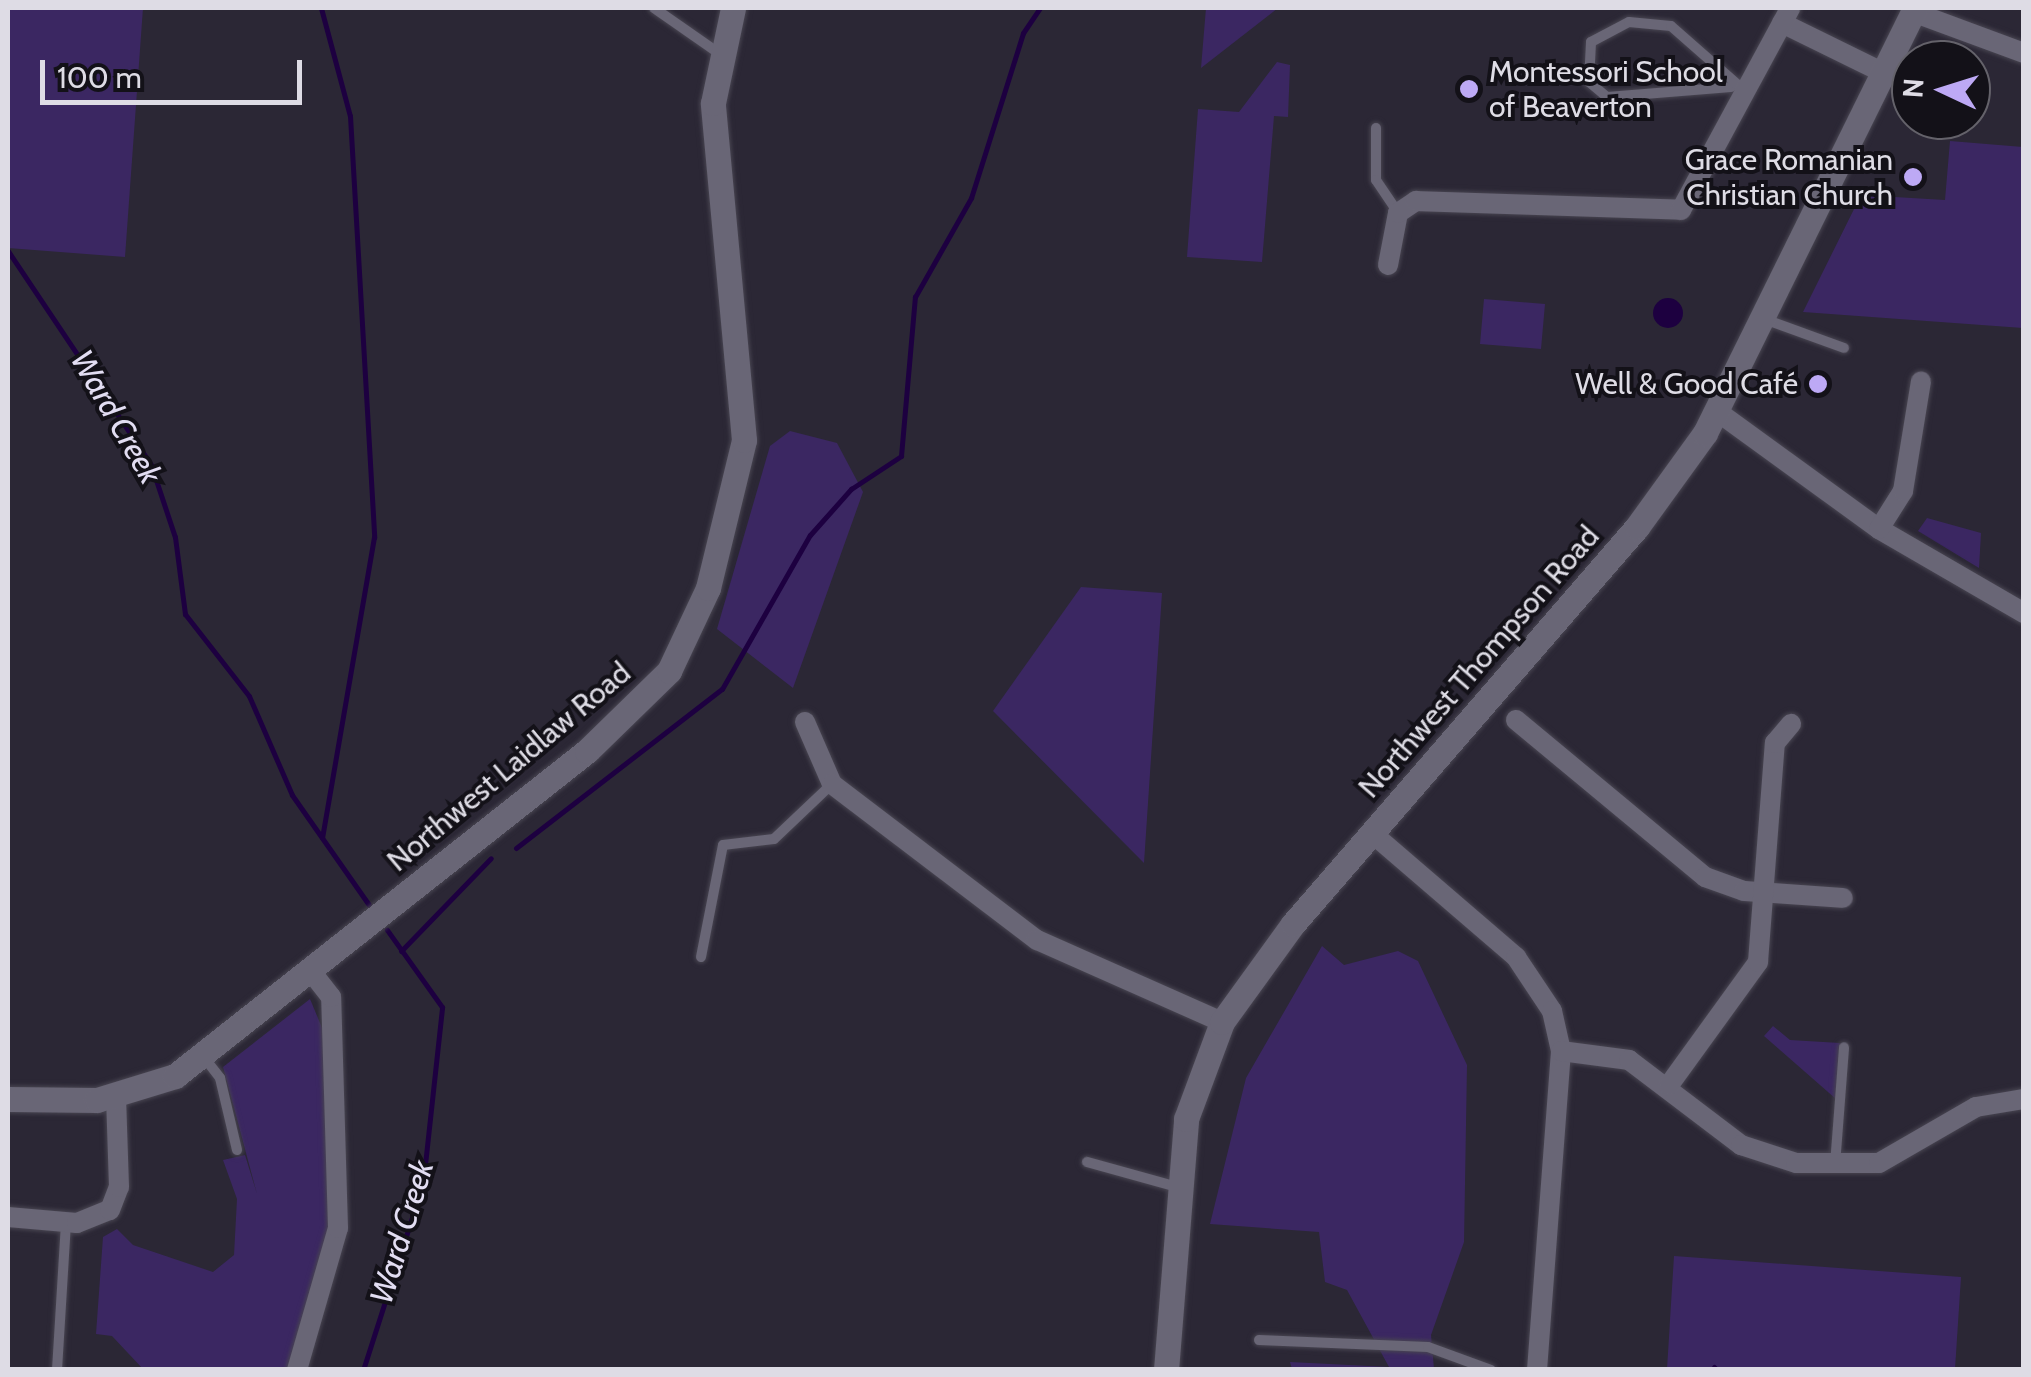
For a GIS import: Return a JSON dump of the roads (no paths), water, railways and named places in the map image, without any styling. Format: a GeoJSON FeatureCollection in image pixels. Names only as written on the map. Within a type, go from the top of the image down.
{"type":"FeatureCollection","features":[{"type":"Feature","properties":{"kind":"street","name":"Northwest Laidlaw Road"},"geometry":{"type":"LineString","coordinates":[[8,1099],[116,1096],[203,1056],[632,713],[689,635],[732,514],[744,440],[714,128],[717,52],[733,8]]}},
{"type":"Feature","properties":{"kind":"street"},"geometry":{"type":"LineString","coordinates":[[1914,10],[2024,52]]}},
{"type":"Feature","properties":{"kind":"street","name":"Northwest Thompson Road"},"geometry":{"type":"LineString","coordinates":[[1166,1370],[1177,1187],[1190,1106],[1222,1022],[1373,834],[1638,526],[1718,412],[1914,10]]}},
{"type":"Feature","properties":{"kind":"street"},"geometry":{"type":"LineString","coordinates":[[1388,265],[1398,213],[1444,200],[1646,216],[1681,210],[1739,90],[1786,15],[1884,73]]}},
{"type":"Feature","properties":{"kind":"street"},"geometry":{"type":"LineString","coordinates":[[1879,529],[1903,491],[1921,381]]}},
{"type":"Feature","properties":{"kind":"street"},"geometry":{"type":"LineString","coordinates":[[1718,412],[1879,529],[2024,613]]}},
{"type":"Feature","properties":{"kind":"street"},"geometry":{"type":"LineString","coordinates":[[1516,720],[1706,877],[1766,893],[1843,898]]}},
{"type":"Feature","properties":{"kind":"street"},"geometry":{"type":"LineString","coordinates":[[805,722],[832,784],[1053,950],[1222,1022]]}},
{"type":"Feature","properties":{"kind":"street"},"geometry":{"type":"LineString","coordinates":[[1669,1085],[1748,984],[1766,893],[1776,743],[1791,724]]}},
{"type":"Feature","properties":{"kind":"street"},"geometry":{"type":"LineString","coordinates":[[1373,834],[1536,978],[1561,1051],[1537,1370]]}},
{"type":"Feature","properties":{"kind":"street"},"geometry":{"type":"LineString","coordinates":[[298,1370],[338,1228],[331,997],[311,971]]}},
{"type":"Feature","properties":{"kind":"street"},"geometry":{"type":"LineString","coordinates":[[1561,1051],[1615,1054],[1669,1085],[1741,1145],[1835,1166],[1897,1156],[1976,1107],[2024,1099]]}},
{"type":"Feature","properties":{"kind":"street"},"geometry":{"type":"LineString","coordinates":[[8,1217],[66,1222],[102,1216],[116,1202],[116,1096]]}},
{"type":"Feature","properties":{"kind":"lane"},"geometry":{"type":"LineString","coordinates":[[654,8],[717,52]]}},
{"type":"Feature","properties":{"kind":"lane"},"geometry":{"type":"LineString","coordinates":[[1629,22],[1671,26],[1695,39],[1739,90],[1607,97],[1589,82],[1592,42],[1629,22]]}},
{"type":"Feature","properties":{"kind":"lane"},"geometry":{"type":"LineString","coordinates":[[1376,128],[1376,180],[1398,213]]}},
{"type":"Feature","properties":{"kind":"lane"},"geometry":{"type":"LineString","coordinates":[[1764,318],[1844,348]]}},
{"type":"Feature","properties":{"kind":"lane"},"geometry":{"type":"LineString","coordinates":[[701,957],[723,846],[774,839],[832,784]]}},
{"type":"Feature","properties":{"kind":"lane"},"geometry":{"type":"LineString","coordinates":[[1835,1166],[1844,1047]]}},
{"type":"Feature","properties":{"kind":"lane"},"geometry":{"type":"LineString","coordinates":[[203,1056],[220,1078],[236,1150]]}},
{"type":"Feature","properties":{"kind":"lane"},"geometry":{"type":"LineString","coordinates":[[215,1131],[231,1127]]}},
{"type":"Feature","properties":{"kind":"lane"},"geometry":{"type":"LineString","coordinates":[[1086,1162],[1177,1187]]}},
{"type":"Feature","properties":{"kind":"lane"},"geometry":{"type":"LineString","coordinates":[[57,1370],[66,1222]]}},
{"type":"Feature","properties":{"kind":"lane"},"geometry":{"type":"LineString","coordinates":[[1259,1340],[1428,1346],[1491,1370]]}},
{"type":"Feature","properties":{"kind":"waterway"},"geometry":{"type":"LineString","coordinates":[[321,8],[350,116],[374,537],[322,838]]}},
{"type":"Feature","properties":{"kind":"waterway"},"geometry":{"type":"LineString","coordinates":[[516,848],[722,689],[810,535],[851,489],[901,456],[915,297],[971,198],[1023,33],[1040,8]]}},
{"type":"Feature","properties":{"kind":"waterway","name":"Ward Creek"},"geometry":{"type":"LineString","coordinates":[[8,251],[151,465],[175,537],[185,614],[249,696],[292,795],[369,905]]}},
{"type":"Feature","properties":{"kind":"waterway"},"geometry":{"type":"LineString","coordinates":[[401,951],[491,858]]}},
{"type":"Feature","properties":{"kind":"waterway","name":"Ward Creek"},"geometry":{"type":"LineString","coordinates":[[363,1370],[423,1183],[442,1007],[387,930]]}},
{"type":"Feature","properties":{"kind":"waterway"},"geometry":{"type":"LineString","coordinates":[[1714,1367],[1717,1370]]}},
{"type":"Feature","properties":{"kind":"place","name":"Montessori School of Beaverton"},"geometry":{"type":"Point","coordinates":[1469,89]}},
{"type":"Feature","properties":{"kind":"place","name":"Grace Romanian Christian Church"},"geometry":{"type":"Point","coordinates":[1913,177]}},
{"type":"Feature","properties":{"kind":"place","name":"Well & Good Café"},"geometry":{"type":"Point","coordinates":[1818,384]}}]}
